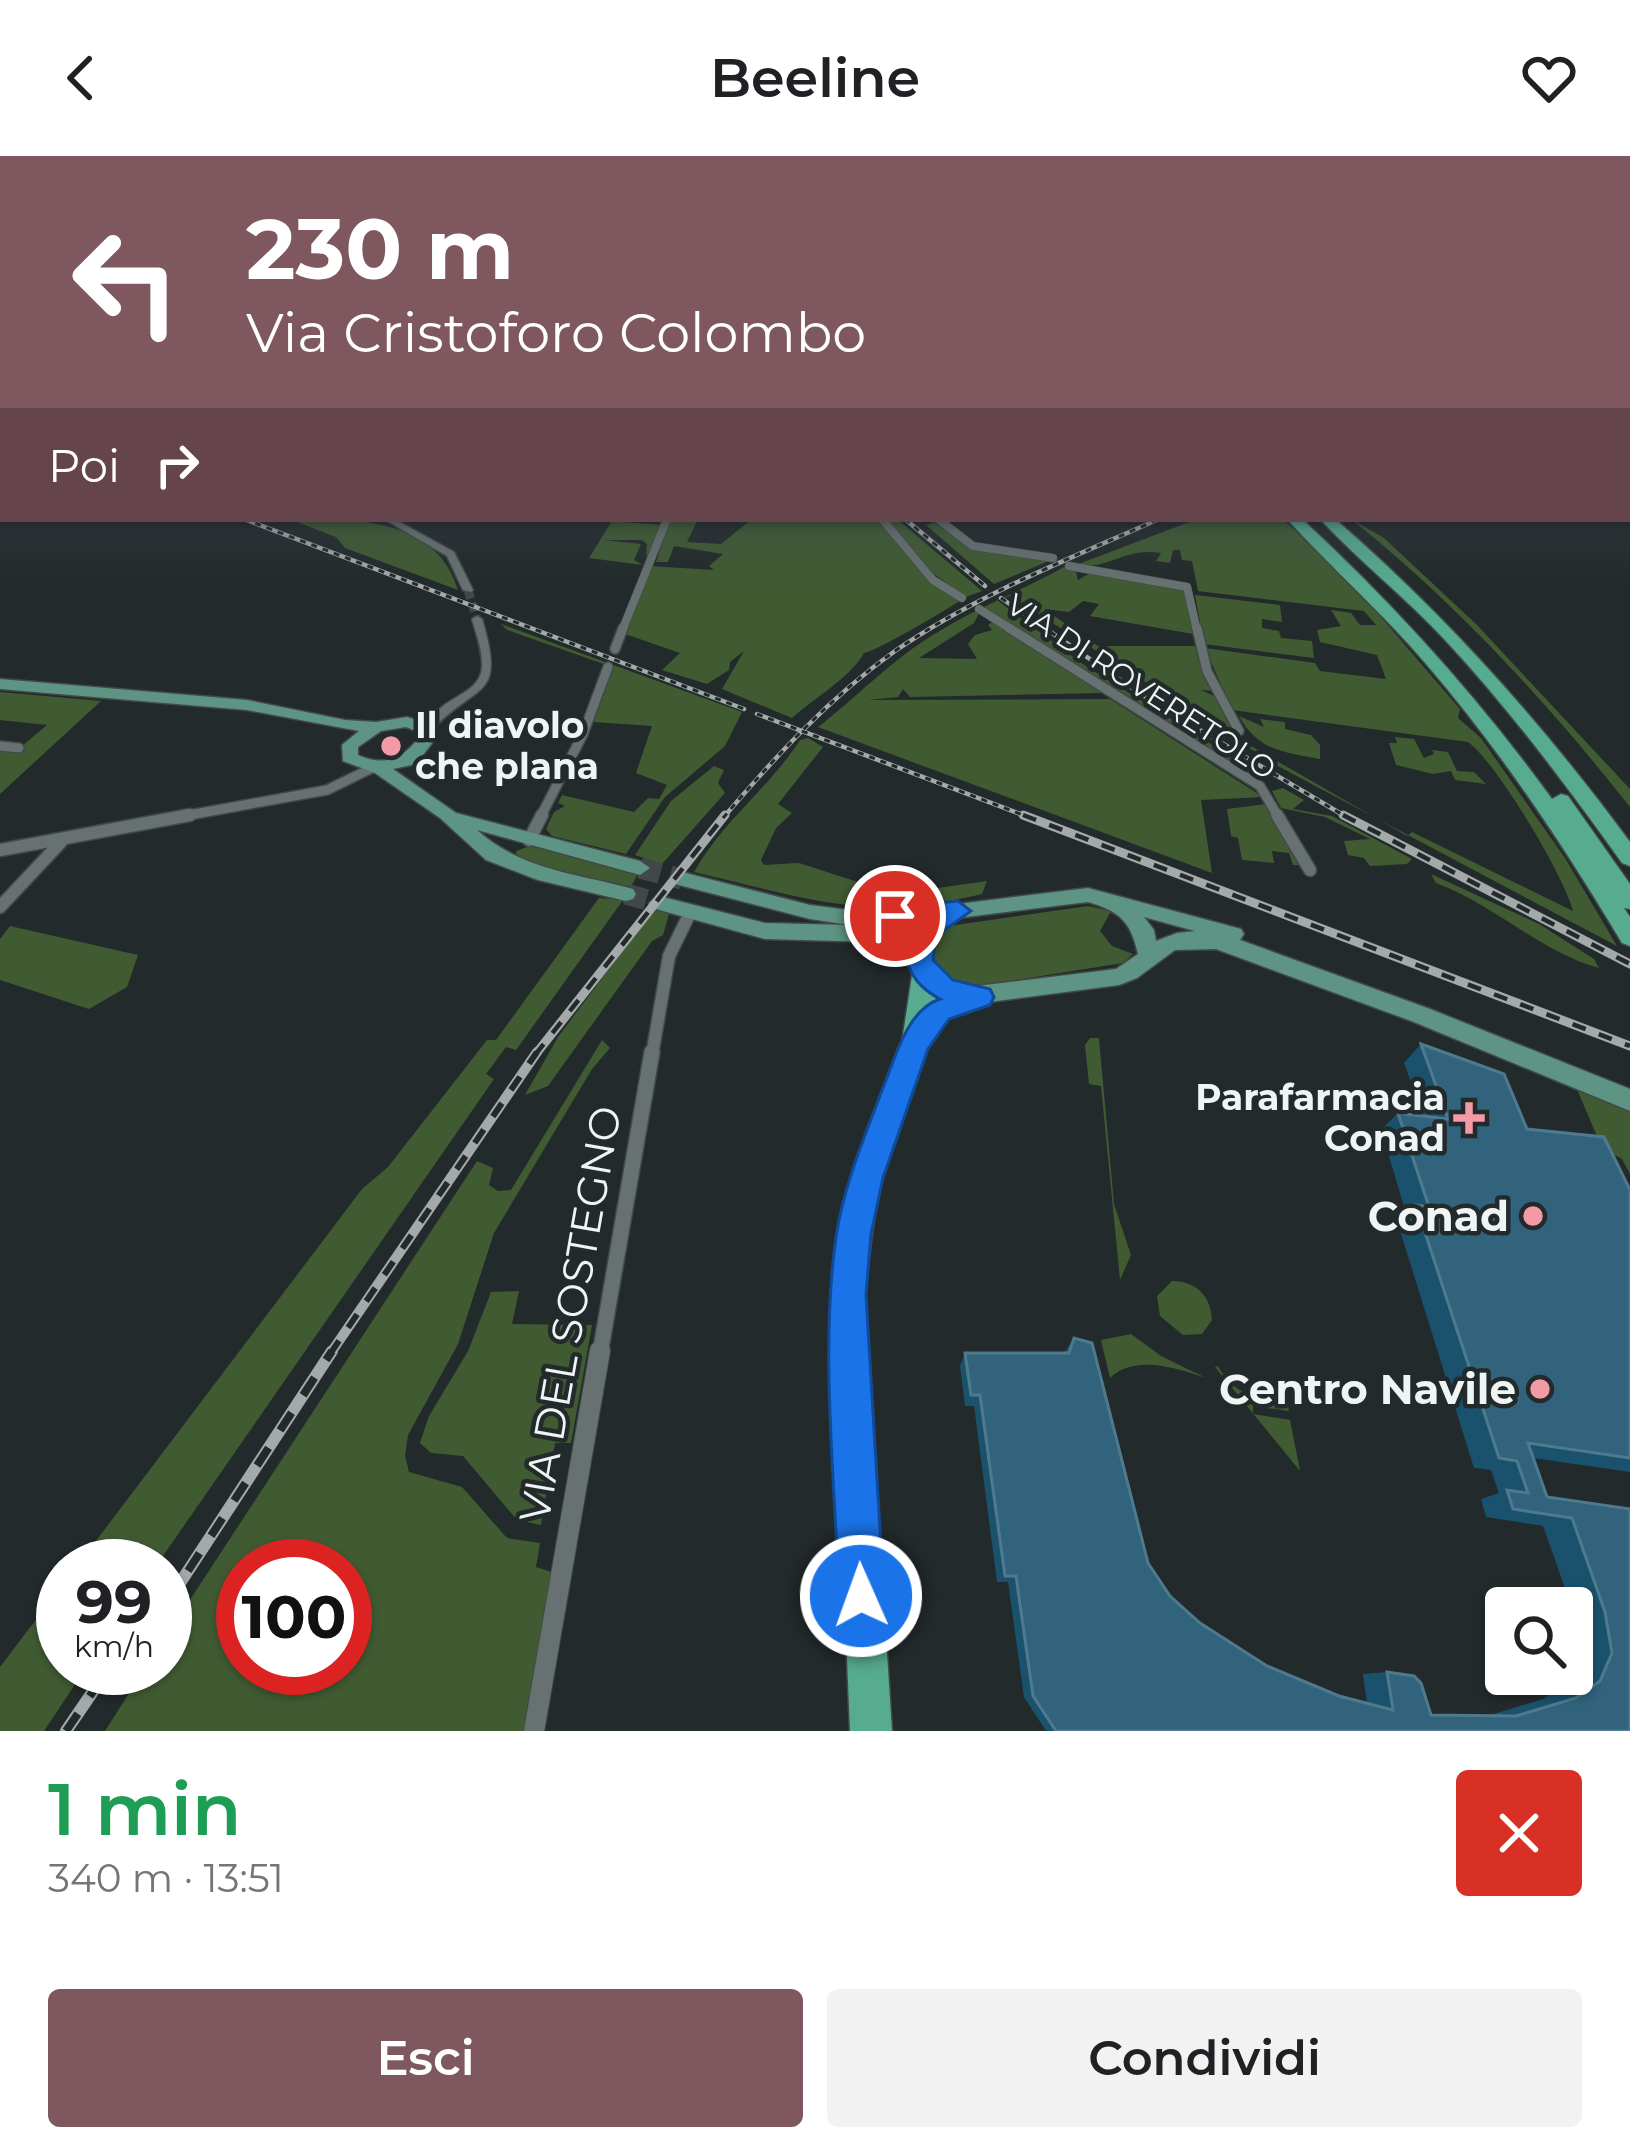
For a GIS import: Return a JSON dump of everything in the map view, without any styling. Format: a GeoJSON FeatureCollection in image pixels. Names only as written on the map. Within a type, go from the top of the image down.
{"type":"FeatureCollection","features":[{"type":"Feature","properties":{"kind":"highway"},"geometry":{"type":"LineString","coordinates":[[1297,522],[1376,598],[1465,699],[1559,826],[1630,937]]}},
{"type":"Feature","properties":{"kind":"highway"},"geometry":{"type":"LineString","coordinates":[[1311,522],[1388,594],[1468,682],[1546,780],[1630,901]]}},
{"type":"Feature","properties":{"kind":"highway"},"geometry":{"type":"LineString","coordinates":[[1330,522],[1490,680],[1630,858]]}},
{"type":"Feature","properties":{"kind":"highway"},"geometry":{"type":"LineString","coordinates":[[1343,522],[1496,667],[1630,829]]}},
{"type":"Feature","properties":{"kind":"highway"},"geometry":{"type":"LineString","coordinates":[[871,1731],[848,1295],[866,1178],[915,1044],[926,996],[921,965]]}},
{"type":"Feature","properties":{"kind":"highway"},"geometry":{"type":"LineString","coordinates":[[915,1044],[938,1011],[980,997]]}},
{"type":"Feature","properties":{"kind":"main road"},"geometry":{"type":"LineString","coordinates":[[0,684],[237,704],[376,727],[407,722],[425,730],[425,747],[410,760],[376,768]]}},
{"type":"Feature","properties":{"kind":"main road"},"geometry":{"type":"LineString","coordinates":[[303,717],[351,753],[420,794],[485,850],[510,863],[626,894]]}},
{"type":"Feature","properties":{"kind":"main road"},"geometry":{"type":"LineString","coordinates":[[351,753],[376,727]]}},
{"type":"Feature","properties":{"kind":"main road"},"geometry":{"type":"LineString","coordinates":[[410,760],[420,794]]}},
{"type":"Feature","properties":{"kind":"main road"},"geometry":{"type":"LineString","coordinates":[[446,814],[640,868]]}},
{"type":"Feature","properties":{"kind":"main road"},"geometry":{"type":"LineString","coordinates":[[682,879],[839,917],[958,911],[1076,895],[1114,901],[1204,924],[1434,1004],[1630,1089]]}},
{"type":"Feature","properties":{"kind":"main road"},"geometry":{"type":"LineString","coordinates":[[1114,901],[1140,923],[1148,953]]}},
{"type":"Feature","properties":{"kind":"main road"},"geometry":{"type":"LineString","coordinates":[[659,903],[772,932],[878,934],[945,989],[980,997],[1119,976],[1138,968],[1148,953],[1176,940],[1214,941],[1401,1006],[1630,1100]]}},
{"type":"Feature","properties":{"kind":"main road"},"geometry":{"type":"LineString","coordinates":[[921,965],[919,941],[926,929],[958,911]]}},
{"type":"Feature","properties":{"kind":"street"},"geometry":{"type":"LineString","coordinates":[[393,522],[451,554],[468,590]]}},
{"type":"Feature","properties":{"kind":"street"},"geometry":{"type":"LineString","coordinates":[[616,650],[666,522]]}},
{"type":"Feature","properties":{"kind":"street","name":"VIA DI ROVERETOLO"},"geometry":{"type":"LineString","coordinates":[[885,522],[934,580],[962,598]]}},
{"type":"Feature","properties":{"kind":"street"},"geometry":{"type":"LineString","coordinates":[[942,522],[970,545],[1053,558]]}},
{"type":"Feature","properties":{"kind":"street"},"geometry":{"type":"LineString","coordinates":[[1069,566],[1187,587],[1207,671],[1239,731]]}},
{"type":"Feature","properties":{"kind":"street","name":"VIA DI ROVERETOLO"},"geometry":{"type":"LineString","coordinates":[[979,609],[1260,786],[1310,870]]}},
{"type":"Feature","properties":{"kind":"street"},"geometry":{"type":"LineString","coordinates":[[425,730],[487,678],[491,662],[477,619]]}},
{"type":"Feature","properties":{"kind":"street"},"geometry":{"type":"LineString","coordinates":[[529,840],[583,734],[608,667]]}},
{"type":"Feature","properties":{"kind":"street"},"geometry":{"type":"LineString","coordinates":[[407,722],[472,694]]}},
{"type":"Feature","properties":{"kind":"street"},"geometry":{"type":"LineString","coordinates":[[0,746],[19,748]]}},
{"type":"Feature","properties":{"kind":"street"},"geometry":{"type":"LineString","coordinates":[[318,792],[342,776],[351,753]]}},
{"type":"Feature","properties":{"kind":"street"},"geometry":{"type":"LineString","coordinates":[[0,850],[318,792],[376,768]]}},
{"type":"Feature","properties":{"kind":"street"},"geometry":{"type":"LineString","coordinates":[[0,907],[62,842]]}},
{"type":"Feature","properties":{"kind":"street","name":"VIA DEL SOSTEGNO"},"geometry":{"type":"LineString","coordinates":[[534,1731],[669,956],[690,913]]}},
{"type":"Feature","properties":{"kind":"green space"},"geometry":{"type":"Polygon","coordinates":[[[297,522],[365,522],[412,535],[447,566],[458,590],[345,548],[336,537],[297,522]]]}},
{"type":"Feature","properties":{"kind":"green space"},"geometry":{"type":"Polygon","coordinates":[[[611,522],[661,525],[646,558],[647,544],[642,540],[603,540],[641,544],[634,560],[643,565],[589,558],[611,522]]]}},
{"type":"Feature","properties":{"kind":"green space"},"geometry":{"type":"Polygon","coordinates":[[[669,522],[697,522],[687,542],[721,544],[748,522],[880,522],[926,577],[961,600],[864,653],[841,679],[792,718],[722,689],[744,651],[730,662],[729,670],[707,684],[662,670],[680,653],[625,634],[650,566],[714,570],[709,566],[723,554],[674,546],[668,562],[656,562],[669,522]]]}},
{"type":"Feature","properties":{"kind":"green space"},"geometry":{"type":"Polygon","coordinates":[[[890,522],[901,522],[982,591],[966,597],[934,574],[890,522]]]}},
{"type":"Feature","properties":{"kind":"green space"},"geometry":{"type":"Polygon","coordinates":[[[1189,522],[1286,522],[1361,594],[1460,709],[1458,718],[1481,738],[1565,858],[1617,946],[1408,835],[1412,832],[1573,911],[1528,821],[1468,742],[1232,710],[1205,648],[1315,663],[1320,671],[1386,679],[1377,655],[1320,642],[1317,630],[1341,626],[1331,610],[1351,613],[1360,625],[1376,625],[1364,611],[1198,591],[1192,561],[1182,560],[1180,550],[1173,550],[1170,563],[1156,561],[1161,553],[1148,552],[1097,565],[1076,565],[1189,522]]]}},
{"type":"Feature","properties":{"kind":"green space"},"geometry":{"type":"Polygon","coordinates":[[[1355,522],[1384,538],[1477,625],[1630,789],[1630,807],[1498,655],[1355,522]]]}},
{"type":"Feature","properties":{"kind":"green space"},"geometry":{"type":"Polygon","coordinates":[[[933,523],[971,548],[1051,560],[994,584],[926,525],[933,523]]]}},
{"type":"Feature","properties":{"kind":"green space"},"geometry":{"type":"Polygon","coordinates":[[[1064,567],[1076,572],[1078,580],[1092,572],[1183,588],[1193,634],[1090,616],[1099,604],[1083,601],[1069,612],[1044,609],[1098,646],[1195,646],[1213,691],[1201,690],[1216,697],[1237,738],[1375,817],[1276,765],[1010,596],[1000,599],[1064,567]]]}},
{"type":"Feature","properties":{"kind":"green space"},"geometry":{"type":"Polygon","coordinates":[[[1195,595],[1280,605],[1282,622],[1262,619],[1262,628],[1279,631],[1281,638],[1312,641],[1314,658],[1204,644],[1195,595]]]}},
{"type":"Feature","properties":{"kind":"green space"},"geometry":{"type":"Polygon","coordinates":[[[997,600],[1084,665],[1266,778],[1260,781],[982,608],[997,600]]]}},
{"type":"Feature","properties":{"kind":"green space"},"geometry":{"type":"Polygon","coordinates":[[[982,608],[974,623],[919,658],[977,659],[968,644],[975,635],[992,630],[988,625],[992,622],[1102,693],[910,697],[903,689],[898,697],[868,700],[1110,699],[1263,797],[1201,800],[1212,873],[818,727],[887,668],[982,608]]]}},
{"type":"Feature","properties":{"kind":"green space"},"geometry":{"type":"Polygon","coordinates":[[[501,624],[742,712],[725,746],[665,797],[626,854],[552,836],[546,829],[554,812],[565,806],[558,803],[562,795],[634,812],[648,798],[659,799],[667,785],[636,773],[652,726],[593,722],[612,667],[501,624]]]}},
{"type":"Feature","properties":{"kind":"green space"},"geometry":{"type":"Polygon","coordinates":[[[0,692],[101,701],[0,794],[0,749],[16,751],[47,725],[0,720],[0,692]]]}},
{"type":"Feature","properties":{"kind":"green space"},"geometry":{"type":"Polygon","coordinates":[[[1239,716],[1264,727],[1260,719],[1285,722],[1285,729],[1311,735],[1320,745],[1320,759],[1263,743],[1239,716]]]}},
{"type":"Feature","properties":{"kind":"green space"},"geometry":{"type":"Polygon","coordinates":[[[1395,737],[1414,739],[1424,758],[1434,754],[1432,750],[1448,752],[1457,771],[1474,772],[1486,784],[1455,780],[1451,771],[1433,774],[1396,765],[1389,743],[1397,743],[1395,737]]]}},
{"type":"Feature","properties":{"kind":"green space"},"geometry":{"type":"Polygon","coordinates":[[[808,738],[823,747],[778,804],[792,813],[776,828],[761,860],[764,865],[799,863],[895,894],[987,881],[982,894],[902,906],[867,906],[802,898],[694,872],[800,740],[808,738]]]}},
{"type":"Feature","properties":{"kind":"green space"},"geometry":{"type":"Polygon","coordinates":[[[714,766],[724,770],[718,783],[725,793],[662,864],[635,855],[671,801],[714,766]]]}},
{"type":"Feature","properties":{"kind":"green space"},"geometry":{"type":"Polygon","coordinates":[[[1283,788],[1304,800],[1293,809],[1332,816],[1412,859],[1407,864],[1370,866],[1364,858],[1348,855],[1344,841],[1370,839],[1325,817],[1281,808],[1272,791],[1283,788]]]}},
{"type":"Feature","properties":{"kind":"green space"},"geometry":{"type":"Polygon","coordinates":[[[1266,804],[1301,865],[1293,865],[1289,853],[1272,851],[1274,863],[1242,860],[1238,838],[1231,836],[1227,809],[1266,804]]]}},
{"type":"Feature","properties":{"kind":"green space"},"geometry":{"type":"Polygon","coordinates":[[[530,846],[638,873],[629,891],[517,858],[516,851],[530,846]]]}},
{"type":"Feature","properties":{"kind":"green space"},"geometry":{"type":"Polygon","coordinates":[[[1431,874],[1539,924],[1594,959],[1599,968],[1557,951],[1436,883],[1431,874]]]}},
{"type":"Feature","properties":{"kind":"green space"},"geometry":{"type":"Polygon","coordinates":[[[599,898],[623,900],[516,1050],[506,1047],[486,1074],[494,1079],[175,1539],[97,1539],[362,1189],[388,1167],[487,1040],[496,1040],[599,898]]]}},
{"type":"Feature","properties":{"kind":"green space"},"geometry":{"type":"Polygon","coordinates":[[[1088,906],[1111,911],[1100,931],[1112,946],[1133,954],[1123,963],[971,987],[948,979],[930,957],[937,934],[949,926],[1088,906]]]}},
{"type":"Feature","properties":{"kind":"green space"},"geometry":{"type":"Polygon","coordinates":[[[654,909],[669,914],[663,935],[652,941],[548,1086],[525,1095],[558,1037],[654,909]]]}},
{"type":"Feature","properties":{"kind":"green space"},"geometry":{"type":"Polygon","coordinates":[[[10,926],[138,955],[127,987],[89,1009],[0,980],[0,939],[10,926]]]}},
{"type":"Feature","properties":{"kind":"green space"},"geometry":{"type":"Polygon","coordinates":[[[1090,1038],[1099,1038],[1114,1204],[1131,1255],[1120,1280],[1101,1086],[1089,1084],[1085,1045],[1090,1038]]]}},
{"type":"Feature","properties":{"kind":"green space"},"geometry":{"type":"Polygon","coordinates":[[[602,1040],[610,1048],[592,1069],[494,1233],[458,1344],[408,1435],[405,1456],[409,1472],[462,1487],[507,1538],[540,1543],[536,1567],[554,1573],[525,1731],[105,1731],[128,1695],[192,1695],[192,1597],[216,1560],[216,1695],[372,1695],[372,1539],[230,1539],[477,1161],[493,1168],[489,1185],[498,1191],[511,1190],[602,1040]]]}},
{"type":"Feature","properties":{"kind":"green space"},"geometry":{"type":"Polygon","coordinates":[[[1576,1087],[1630,1110],[1630,1174],[1622,1159],[1602,1148],[1576,1087]]]}},
{"type":"Feature","properties":{"kind":"green space"},"geometry":{"type":"Polygon","coordinates":[[[1172,1281],[1195,1287],[1205,1297],[1212,1320],[1202,1334],[1183,1335],[1160,1316],[1157,1296],[1172,1281]]]}},
{"type":"Feature","properties":{"kind":"green space"},"geometry":{"type":"Polygon","coordinates":[[[519,1291],[512,1324],[592,1325],[571,1443],[555,1443],[541,1525],[517,1520],[463,1456],[431,1453],[420,1443],[429,1416],[468,1351],[491,1292],[519,1291]]]}},
{"type":"Feature","properties":{"kind":"green space"},"geometry":{"type":"Polygon","coordinates":[[[1131,1334],[1161,1356],[1206,1378],[1144,1365],[1131,1366],[1110,1378],[1101,1340],[1131,1334]]]}},
{"type":"Feature","properties":{"kind":"green space"},"geometry":{"type":"Polygon","coordinates":[[[1218,1366],[1248,1394],[1266,1395],[1284,1385],[1289,1411],[1253,1406],[1253,1413],[1218,1366]]]}},
{"type":"Feature","properties":{"kind":"green space"},"geometry":{"type":"Polygon","coordinates":[[[1253,1414],[1290,1420],[1300,1471],[1253,1414]]]}},
{"type":"Feature","properties":{"kind":"green space"},"geometry":{"type":"Polygon","coordinates":[[[36,1620],[36,1695],[68,1695],[44,1731],[0,1731],[0,1667],[36,1620]]]}},
{"type":"Feature","properties":{"kind":"building","name":"Centro Navile"},"geometry":{"type":"Polygon","coordinates":[[[1421,1044],[1504,1074],[1527,1129],[1604,1137],[1630,1190],[1630,1458],[1528,1443],[1547,1497],[1630,1509],[1630,1731],[1056,1731],[1033,1696],[1016,1576],[1005,1576],[980,1395],[971,1395],[965,1353],[1069,1353],[1074,1338],[1092,1343],[1148,1563],[1170,1596],[1200,1623],[1267,1666],[1339,1696],[1393,1710],[1387,1672],[1414,1676],[1421,1683],[1431,1715],[1516,1716],[1593,1695],[1593,1686],[1612,1653],[1605,1612],[1572,1518],[1513,1509],[1507,1490],[1528,1493],[1517,1461],[1499,1458],[1416,1205],[1429,1207],[1398,1113],[1448,1119],[1421,1044]]]}},
{"type":"Feature","properties":{"kind":"tunnel"},"geometry":{"type":"LineString","coordinates":[[468,590],[477,619]]}},
{"type":"Feature","properties":{"kind":"tunnel"},"geometry":{"type":"LineString","coordinates":[[640,868],[682,879]]}},
{"type":"Feature","properties":{"kind":"tunnel"},"geometry":{"type":"LineString","coordinates":[[626,894],[659,903]]}},
{"type":"Feature","properties":{"kind":"railway"},"geometry":{"type":"LineString","coordinates":[[252,522],[744,709]]}},
{"type":"Feature","properties":{"kind":"railway"},"geometry":{"type":"LineString","coordinates":[[909,522],[985,586]]}},
{"type":"Feature","properties":{"kind":"railway"},"geometry":{"type":"LineString","coordinates":[[802,731],[848,688],[926,631],[990,595],[1152,522]]}},
{"type":"Feature","properties":{"kind":"railway"},"geometry":{"type":"LineString","coordinates":[[1001,598],[1151,701],[1348,818]]}},
{"type":"Feature","properties":{"kind":"railway"},"geometry":{"type":"LineString","coordinates":[[757,714],[802,731]]}},
{"type":"Feature","properties":{"kind":"railway"},"geometry":{"type":"LineString","coordinates":[[723,818],[802,731]]}},
{"type":"Feature","properties":{"kind":"railway"},"geometry":{"type":"LineString","coordinates":[[802,731],[1031,818]]}},
{"type":"Feature","properties":{"kind":"railway"},"geometry":{"type":"LineString","coordinates":[[535,1055],[725,815]]}},
{"type":"Feature","properties":{"kind":"railway"},"geometry":{"type":"LineString","coordinates":[[1023,815],[1630,1046]]}},
{"type":"Feature","properties":{"kind":"railway"},"geometry":{"type":"LineString","coordinates":[[1343,815],[1630,964]]}},
{"type":"Feature","properties":{"kind":"railway"},"geometry":{"type":"LineString","coordinates":[[331,1353],[537,1052]]}},
{"type":"Feature","properties":{"kind":"railway"},"geometry":{"type":"LineString","coordinates":[[192,1565],[331,1353]]}},
{"type":"Feature","properties":{"kind":"railway"},"geometry":{"type":"LineString","coordinates":[[66,1731],[91,1695]]}},
{"type":"Feature","properties":{"kind":"place","name":"Il diavolo che plana"},"geometry":{"type":"Point","coordinates":[391,746]}},
{"type":"Feature","properties":{"kind":"place","name":"Parafarmacia Conad"},"geometry":{"type":"Point","coordinates":[1469,1118]}},
{"type":"Feature","properties":{"kind":"place","name":"Conad"},"geometry":{"type":"Point","coordinates":[1533,1216]}},
{"type":"Feature","properties":{"kind":"place","name":"Centro Navile"},"geometry":{"type":"Point","coordinates":[1540,1389]}},
{"type":"Feature","properties":{"kind":"route"},"geometry":{"type":"LineString","coordinates":[[861,1596],[848,1295],[854,1234],[866,1178],[926,1023],[938,1011],[980,997],[938,985],[919,961],[919,941],[926,929],[958,911],[895,916]]}}]}
